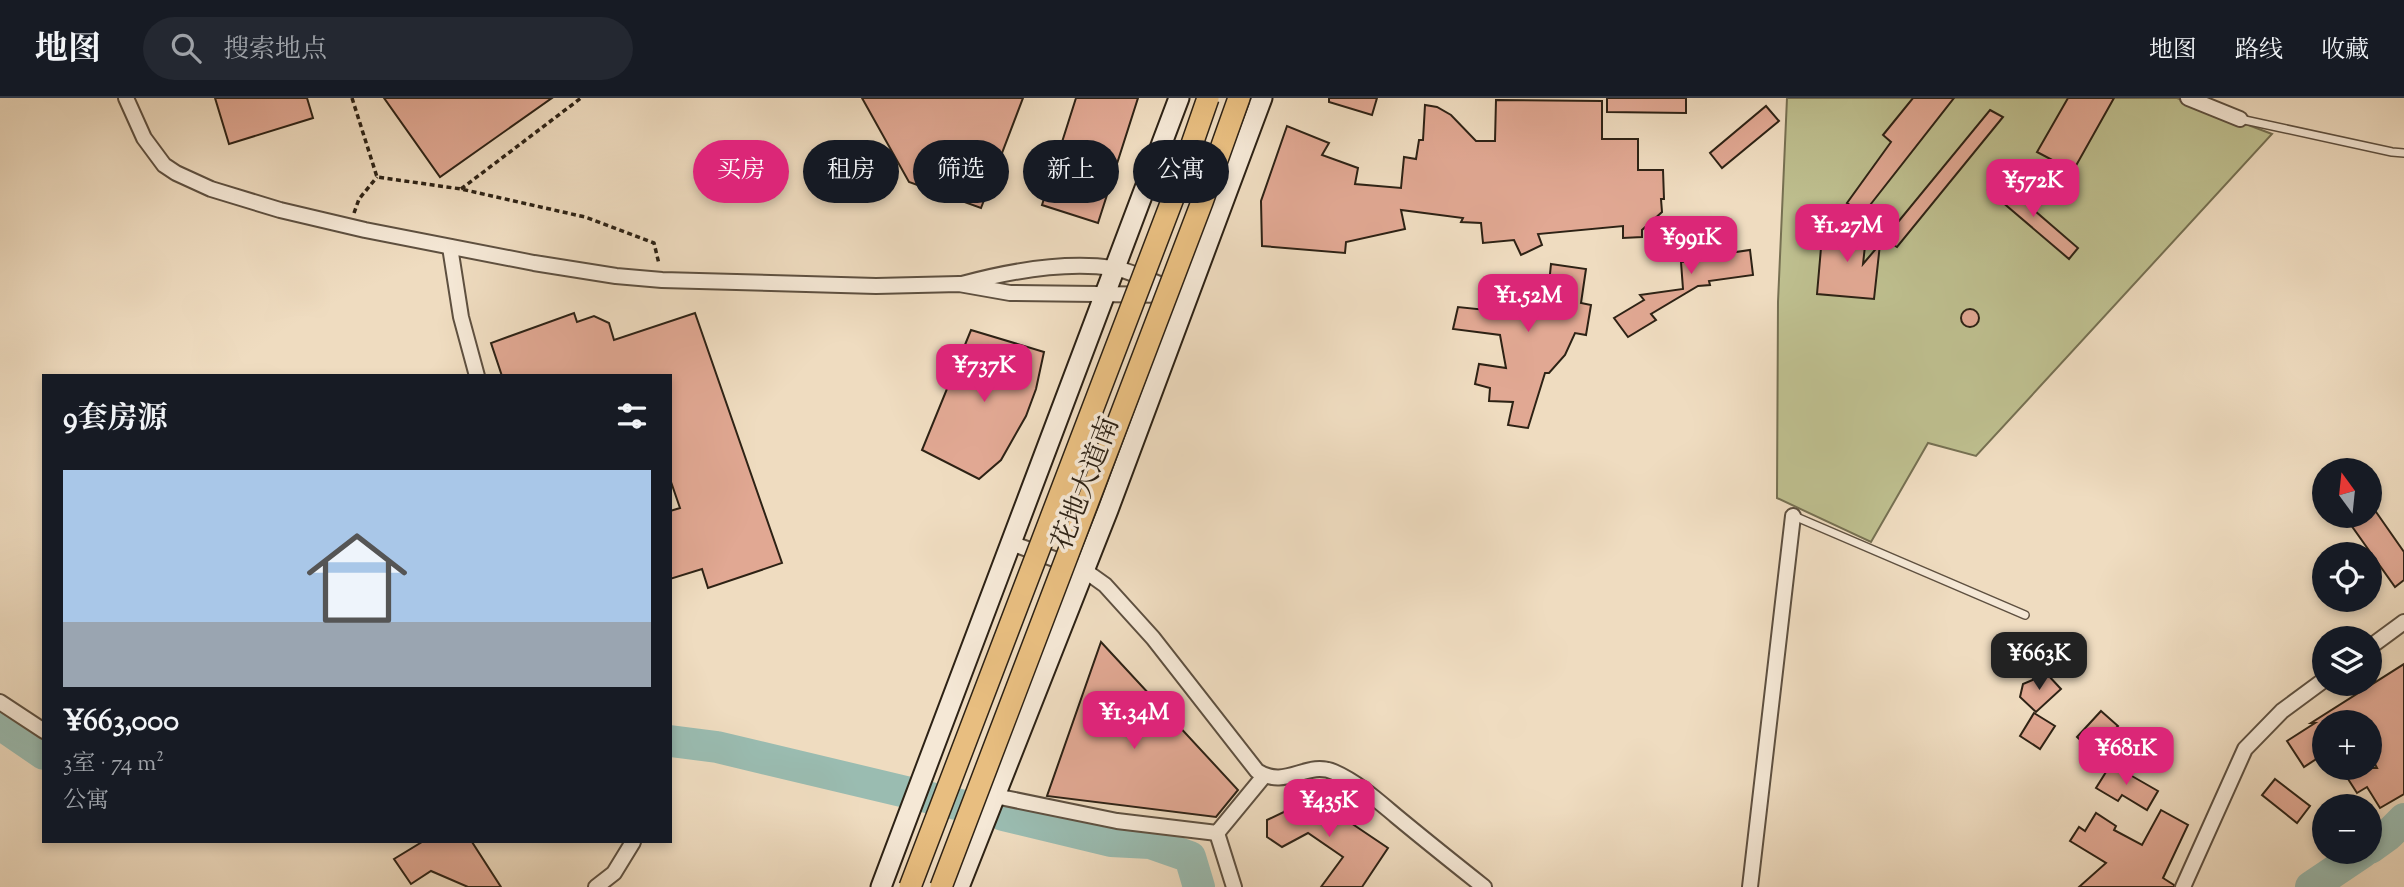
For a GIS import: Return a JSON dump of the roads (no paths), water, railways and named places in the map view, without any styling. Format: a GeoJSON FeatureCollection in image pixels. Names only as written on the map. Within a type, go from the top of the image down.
{"type":"FeatureCollection","features":[{"type":"Feature","properties":{"kind":"main road","name":"花地大道南"},"geometry":{"type":"LineString","coordinates":[[881,887],[1179,98]]}},
{"type":"Feature","properties":{"kind":"main road","name":"花地大道南"},"geometry":{"type":"LineString","coordinates":[[910,887],[1175,193],[1208,98]]}},
{"type":"Feature","properties":{"kind":"main road","name":"花地大道南"},"geometry":{"type":"LineString","coordinates":[[941,887],[1202,202],[1239,98]]}},
{"type":"Feature","properties":{"kind":"main road","name":"花地大道南"},"geometry":{"type":"LineString","coordinates":[[959,887],[1084,570],[1262,98]]}},
{"type":"Feature","properties":{"kind":"street"},"geometry":{"type":"LineString","coordinates":[[126,98],[135,120],[154,153],[164,164],[176,173],[236,197],[350,226],[574,270],[662,280],[863,286],[960,284],[1010,293],[1189,295]]}},
{"type":"Feature","properties":{"kind":"street"},"geometry":{"type":"LineString","coordinates":[[2188,98],[2240,118]]}},
{"type":"Feature","properties":{"kind":"street"},"geometry":{"type":"LineString","coordinates":[[450,247],[461,317],[476,374]]}},
{"type":"Feature","properties":{"kind":"street"},"geometry":{"type":"LineString","coordinates":[[960,284],[1017,271],[1115,268],[1189,295]]}},
{"type":"Feature","properties":{"kind":"street"},"geometry":{"type":"LineString","coordinates":[[1750,887],[1793,516]]}},
{"type":"Feature","properties":{"kind":"street"},"geometry":{"type":"LineString","coordinates":[[1011,543],[1084,570],[1105,585],[1124,604],[1257,771],[1272,779],[1314,769],[1332,771],[1374,798],[1485,887]]}},
{"type":"Feature","properties":{"kind":"street"},"geometry":{"type":"LineString","coordinates":[[2382,638],[2404,622]]}},
{"type":"Feature","properties":{"kind":"street"},"geometry":{"type":"LineString","coordinates":[[2183,887],[2245,749],[2282,711],[2312,689]]}},
{"type":"Feature","properties":{"kind":"street"},"geometry":{"type":"LineString","coordinates":[[0,702],[42,730]]}},
{"type":"Feature","properties":{"kind":"street"},"geometry":{"type":"LineString","coordinates":[[1217,833],[1264,776]]}},
{"type":"Feature","properties":{"kind":"street"},"geometry":{"type":"LineString","coordinates":[[995,796],[1117,821],[1217,833]]}},
{"type":"Feature","properties":{"kind":"street"},"geometry":{"type":"LineString","coordinates":[[1217,833],[1234,887]]}},
{"type":"Feature","properties":{"kind":"street"},"geometry":{"type":"LineString","coordinates":[[596,887],[614,873],[632,843]]}},
{"type":"Feature","properties":{"kind":"lane"},"geometry":{"type":"LineString","coordinates":[[2240,118],[2404,153]]}},
{"type":"Feature","properties":{"kind":"lane"},"geometry":{"type":"LineString","coordinates":[[1793,516],[2025,615]]}},
{"type":"Feature","properties":{"kind":"waterway"},"geometry":{"type":"LineString","coordinates":[[0,724],[42,753]]}},
{"type":"Feature","properties":{"kind":"waterway"},"geometry":{"type":"LineString","coordinates":[[672,741],[717,747],[973,808]]}},
{"type":"Feature","properties":{"kind":"waterway"},"geometry":{"type":"LineString","coordinates":[[1003,815],[1111,841],[1150,843],[1190,857],[1199,887]]}},
{"type":"Feature","properties":{"kind":"waterway"},"geometry":{"type":"LineString","coordinates":[[2382,839],[2404,819]]}},
{"type":"Feature","properties":{"kind":"waterway"},"geometry":{"type":"LineString","coordinates":[[2311,887],[2345,864]]}}]}
